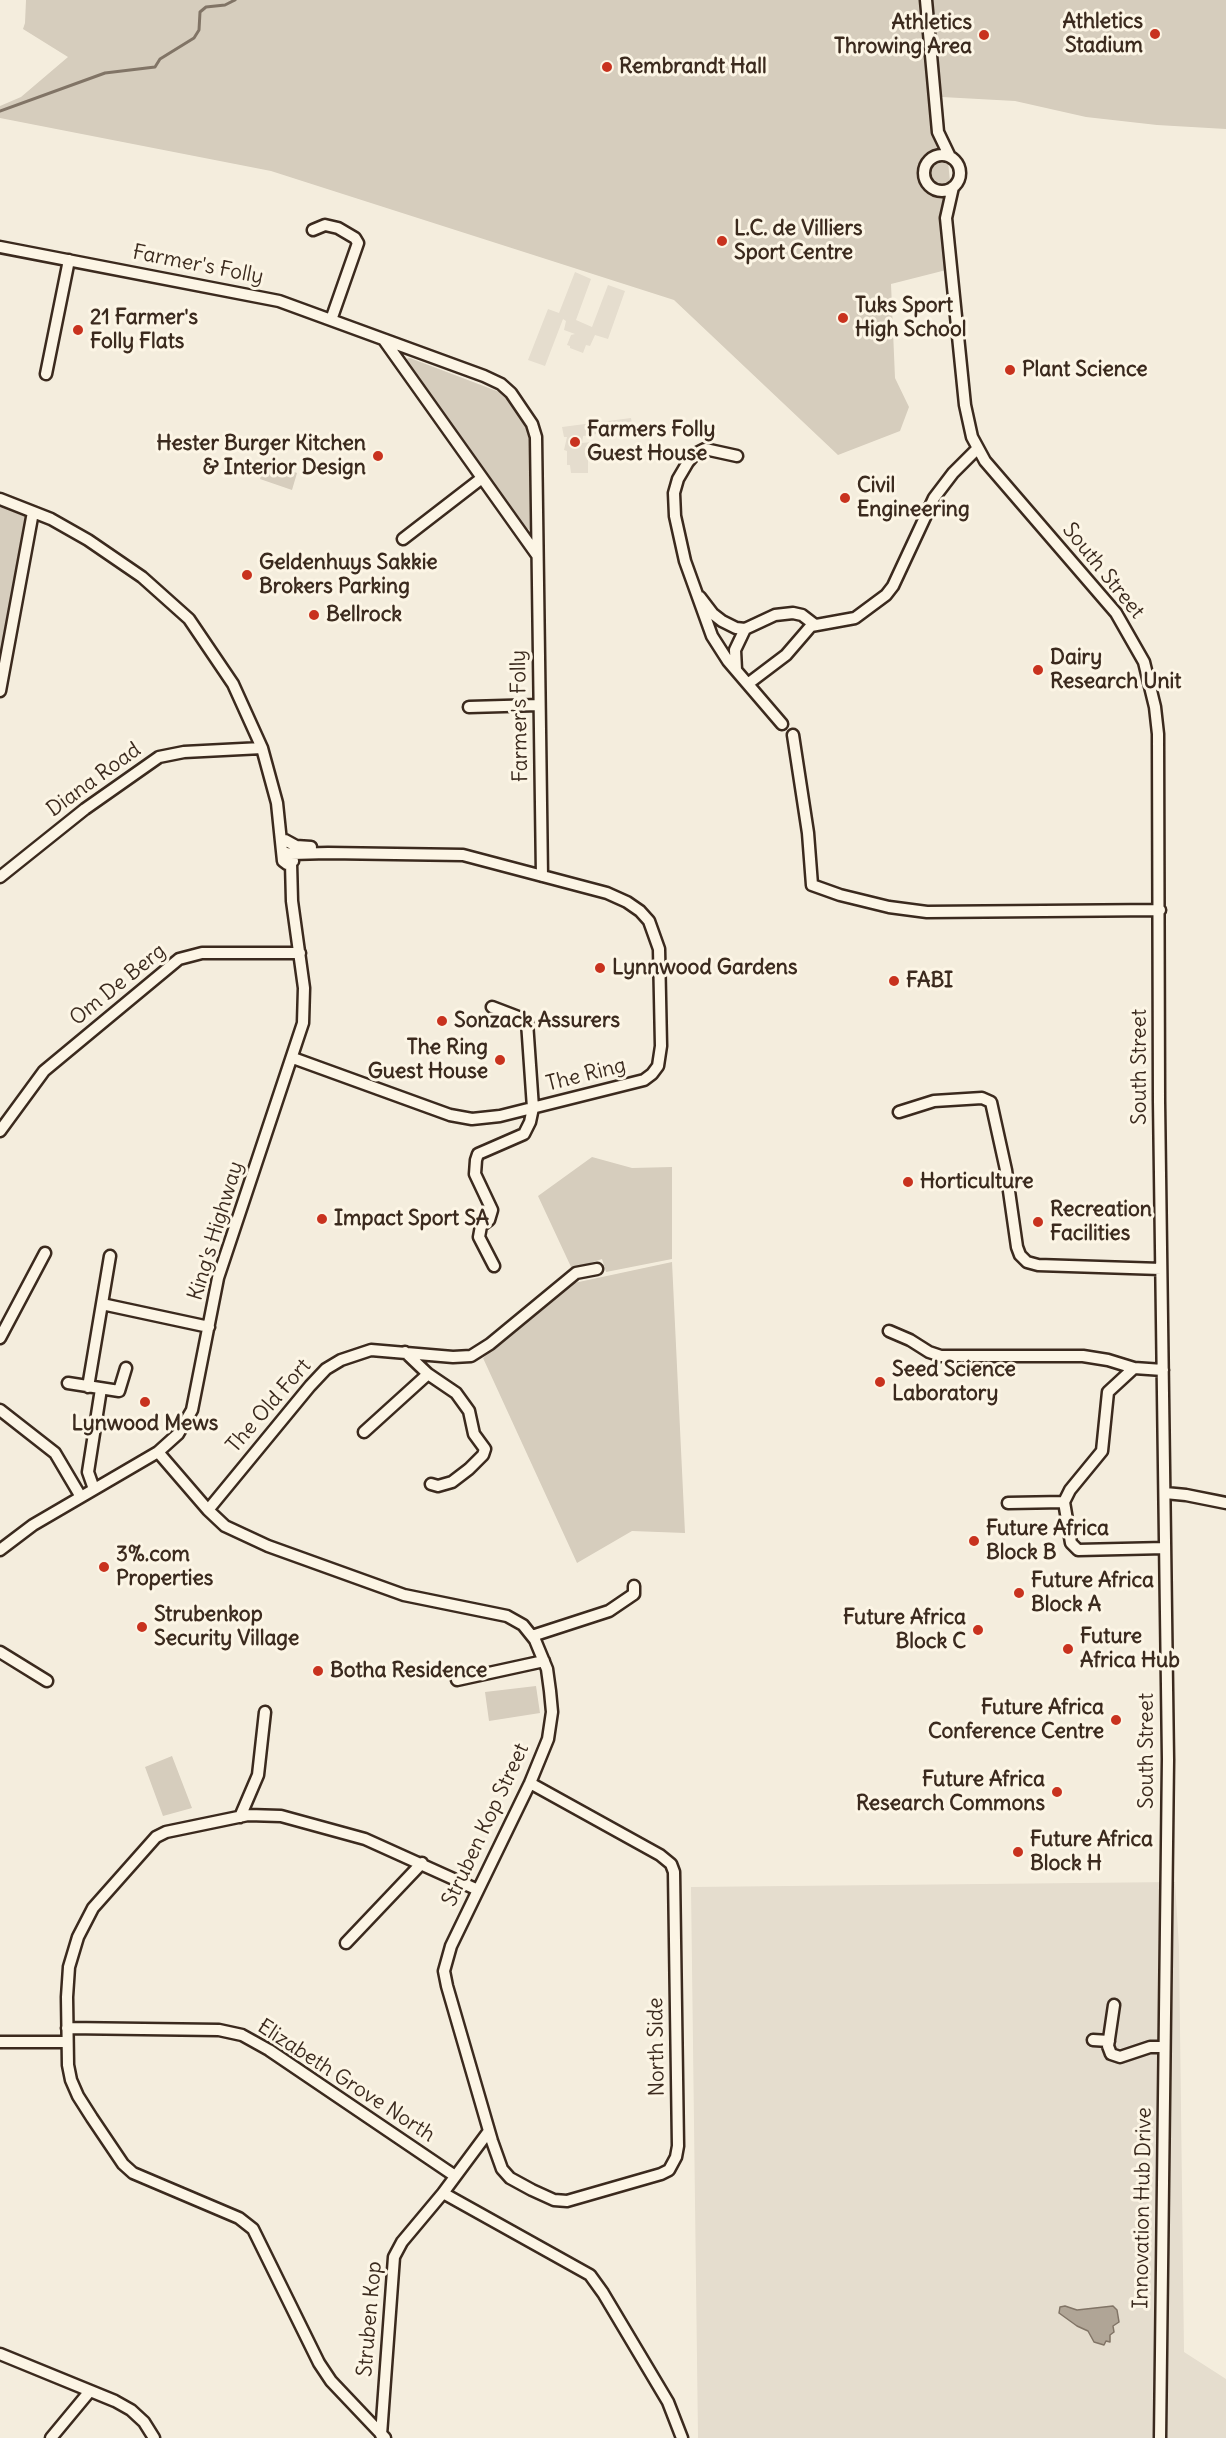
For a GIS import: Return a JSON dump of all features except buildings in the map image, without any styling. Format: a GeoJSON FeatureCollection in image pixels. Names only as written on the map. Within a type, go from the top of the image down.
{"type":"FeatureCollection","features":[{"type":"Feature","properties":{"kind":"street"},"geometry":{"type":"LineString","coordinates":[[926,0],[938,132],[950,157],[957,164],[960,174],[953,187],[945,191],[929,186],[924,177],[925,167],[930,159],[938,132]]}},
{"type":"Feature","properties":{"kind":"street"},"geometry":{"type":"LineString","coordinates":[[930,159],[940,155],[950,157]]}},
{"type":"Feature","properties":{"kind":"street","name":"South Street"},"geometry":{"type":"LineString","coordinates":[[946,218],[953,187]]}},
{"type":"Feature","properties":{"kind":"street","name":"South Street"},"geometry":{"type":"LineString","coordinates":[[937,190],[946,218],[965,405],[969,427],[977,449],[1116,613],[1144,662],[1155,707],[1158,734],[1160,910],[1161,1269],[1167,1770],[1164,1978]]}},
{"type":"Feature","properties":{"kind":"street"},"geometry":{"type":"LineString","coordinates":[[313,230],[325,225],[338,228],[355,238],[358,243],[331,320]]}},
{"type":"Feature","properties":{"kind":"street","name":"Farmer's Folly"},"geometry":{"type":"LineString","coordinates":[[0,247],[279,301],[496,381],[506,387],[532,424],[536,437],[542,876]]}},
{"type":"Feature","properties":{"kind":"street"},"geometry":{"type":"LineString","coordinates":[[46,374],[69,260]]}},
{"type":"Feature","properties":{"kind":"street"},"geometry":{"type":"LineString","coordinates":[[383,340],[537,555]]}},
{"type":"Feature","properties":{"kind":"street"},"geometry":{"type":"LineString","coordinates":[[749,683],[786,655],[806,631],[815,625],[855,618],[886,595],[934,498],[953,473],[977,449]]}},
{"type":"Feature","properties":{"kind":"street"},"geometry":{"type":"LineString","coordinates":[[737,456],[711,450],[700,451],[687,462],[674,493],[675,516],[684,561],[712,636],[736,670],[783,724]]}},
{"type":"Feature","properties":{"kind":"street"},"geometry":{"type":"LineString","coordinates":[[404,539],[482,478]]}},
{"type":"Feature","properties":{"kind":"street","name":"King's Highway"},"geometry":{"type":"LineString","coordinates":[[0,499],[69,528],[142,577],[178,608],[209,647],[233,684],[262,748],[288,858]]}},
{"type":"Feature","properties":{"kind":"street"},"geometry":{"type":"LineString","coordinates":[[0,691],[33,512]]}},
{"type":"Feature","properties":{"kind":"street"},"geometry":{"type":"LineString","coordinates":[[694,588],[705,604],[722,621],[745,629]]}},
{"type":"Feature","properties":{"kind":"street"},"geometry":{"type":"LineString","coordinates":[[736,670],[735,650],[745,629],[764,619],[793,613],[801,615],[815,625]]}},
{"type":"Feature","properties":{"kind":"street"},"geometry":{"type":"LineString","coordinates":[[468,707],[539,705]]}},
{"type":"Feature","properties":{"kind":"street"},"geometry":{"type":"LineString","coordinates":[[793,735],[808,833],[812,885],[890,908],[927,912],[1160,910]]}},
{"type":"Feature","properties":{"kind":"street","name":"Diana Road"},"geometry":{"type":"LineString","coordinates":[[2,870],[159,757],[184,752],[262,748]]}},
{"type":"Feature","properties":{"kind":"street","name":"King's Highway"},"geometry":{"type":"LineString","coordinates":[[0,1550],[24,1530],[158,1452],[178,1434],[192,1410],[218,1278],[303,1023],[300,953],[288,858],[278,817]]}},
{"type":"Feature","properties":{"kind":"street"},"geometry":{"type":"LineString","coordinates":[[285,840],[302,847],[330,846],[342,856]]}},
{"type":"Feature","properties":{"kind":"street","name":"The Ring"},"geometry":{"type":"LineString","coordinates":[[288,858],[463,855],[542,876],[619,898],[640,910],[649,921],[660,960],[661,1046],[658,1066],[644,1080],[492,1117],[462,1118],[293,1058]]}},
{"type":"Feature","properties":{"kind":"street","name":"Om De Berg"},"geometry":{"type":"LineString","coordinates":[[0,1131],[44,1071],[178,959],[202,953],[300,953]]}},
{"type":"Feature","properties":{"kind":"street"},"geometry":{"type":"LineString","coordinates":[[492,1007],[527,1022],[533,1108],[524,1134],[478,1154],[476,1160],[475,1174],[492,1210],[489,1220],[479,1231],[479,1237],[494,1266]]}},
{"type":"Feature","properties":{"kind":"street"},"geometry":{"type":"LineString","coordinates":[[899,1112],[934,1101],[982,1098],[991,1102],[1006,1170],[1017,1247],[1020,1255],[1027,1262],[1038,1265],[1161,1269]]}},
{"type":"Feature","properties":{"kind":"street"},"geometry":{"type":"LineString","coordinates":[[0,1338],[45,1253]]}},
{"type":"Feature","properties":{"kind":"street"},"geometry":{"type":"LineString","coordinates":[[88,1387],[110,1256]]}},
{"type":"Feature","properties":{"kind":"street","name":"The Old Fort"},"geometry":{"type":"LineString","coordinates":[[208,1510],[326,1369],[364,1351],[453,1357],[475,1354],[576,1273],[597,1269]]}},
{"type":"Feature","properties":{"kind":"street"},"geometry":{"type":"LineString","coordinates":[[102,1304],[209,1327]]}},
{"type":"Feature","properties":{"kind":"street"},"geometry":{"type":"LineString","coordinates":[[889,1331],[910,1340],[929,1353],[941,1356],[1083,1356],[1108,1360],[1134,1368],[1163,1370]]}},
{"type":"Feature","properties":{"kind":"street"},"geometry":{"type":"LineString","coordinates":[[405,1352],[428,1374],[450,1387],[466,1405],[474,1434],[485,1449],[475,1464],[452,1482],[438,1486],[431,1485]]}},
{"type":"Feature","properties":{"kind":"street"},"geometry":{"type":"LineString","coordinates":[[68,1383],[120,1391],[126,1368]]}},
{"type":"Feature","properties":{"kind":"street"},"geometry":{"type":"LineString","coordinates":[[1134,1368],[1108,1392],[1102,1451],[1070,1490],[1064,1502],[1071,1543],[1075,1549],[1081,1551],[1165,1548]]}},
{"type":"Feature","properties":{"kind":"street"},"geometry":{"type":"LineString","coordinates":[[364,1432],[428,1374]]}},
{"type":"Feature","properties":{"kind":"street"},"geometry":{"type":"LineString","coordinates":[[94,1489],[88,1472],[101,1389]]}},
{"type":"Feature","properties":{"kind":"street"},"geometry":{"type":"LineString","coordinates":[[0,1410],[55,1453],[81,1497]]}},
{"type":"Feature","properties":{"kind":"street","name":"Struben Kop Street"},"geometry":{"type":"LineString","coordinates":[[158,1452],[208,1510],[225,1526],[268,1546],[404,1595],[498,1612],[517,1620],[532,1636],[544,1661],[550,1691],[551,1724],[545,1750],[451,1946],[444,1971],[489,2131]]}},
{"type":"Feature","properties":{"kind":"street"},"geometry":{"type":"LineString","coordinates":[[1165,1493],[1226,1503]]}},
{"type":"Feature","properties":{"kind":"street"},"geometry":{"type":"LineString","coordinates":[[1008,1503],[1064,1502]]}},
{"type":"Feature","properties":{"kind":"street"},"geometry":{"type":"LineString","coordinates":[[532,1636],[609,1611],[634,1594],[634,1586]]}},
{"type":"Feature","properties":{"kind":"street"},"geometry":{"type":"LineString","coordinates":[[0,1652],[47,1681]]}},
{"type":"Feature","properties":{"kind":"street"},"geometry":{"type":"LineString","coordinates":[[457,1680],[544,1661]]}},
{"type":"Feature","properties":{"kind":"street"},"geometry":{"type":"LineString","coordinates":[[240,1817],[258,1775],[265,1712]]}},
{"type":"Feature","properties":{"kind":"street","name":"North Side"},"geometry":{"type":"LineString","coordinates":[[489,2131],[498,2161],[505,2173],[521,2184],[559,2201],[579,2199],[661,2174],[669,2170],[677,2154],[673,1868],[660,1855],[530,1783]]}},
{"type":"Feature","properties":{"kind":"street"},"geometry":{"type":"LineString","coordinates":[[383,2436],[332,2381],[319,2363],[254,2229],[239,2218],[141,2178],[123,2164],[78,2096],[68,2065],[67,1980],[73,1949],[87,1918],[97,1903],[156,1837],[166,1832],[240,1817],[269,1815],[288,1818],[376,1843],[478,1890]]}},
{"type":"Feature","properties":{"kind":"street"},"geometry":{"type":"LineString","coordinates":[[346,1943],[422,1863]]}},
{"type":"Feature","properties":{"kind":"street","name":"Innovation Hub Drive"},"geometry":{"type":"LineString","coordinates":[[1160,2438],[1164,1978]]}},
{"type":"Feature","properties":{"kind":"street"},"geometry":{"type":"LineString","coordinates":[[1114,2006],[1108,2051],[1115,2057],[1150,2047],[1164,2047]]}},
{"type":"Feature","properties":{"kind":"street","name":"Elizabeth Grove North"},"geometry":{"type":"LineString","coordinates":[[67,2028],[219,2030],[247,2037],[270,2049],[455,2176]]}},
{"type":"Feature","properties":{"kind":"street"},"geometry":{"type":"LineString","coordinates":[[1093,2040],[1109,2041]]}},
{"type":"Feature","properties":{"kind":"street"},"geometry":{"type":"LineString","coordinates":[[0,2042],[68,2042]]}},
{"type":"Feature","properties":{"kind":"street","name":"Struben Kop"},"geometry":{"type":"LineString","coordinates":[[383,2436],[394,2257],[402,2242],[443,2193],[489,2131]]}},
{"type":"Feature","properties":{"kind":"street"},"geometry":{"type":"LineString","coordinates":[[443,2193],[571,2262],[592,2277],[668,2402],[682,2438]]}},
{"type":"Feature","properties":{"kind":"street"},"geometry":{"type":"LineString","coordinates":[[0,2354],[131,2410],[144,2422],[154,2438]]}},
{"type":"Feature","properties":{"kind":"street"},"geometry":{"type":"LineString","coordinates":[[51,2438],[90,2391]]}},
{"type":"Feature","properties":{"kind":"shaded area","name":"L.C. de Villiers Sport Centre"},"geometry":{"type":"Polygon","coordinates":[[[26,0],[1226,0],[1226,129],[1157,125],[1086,117],[1015,101],[942,97],[958,267],[891,284],[895,378],[909,407],[900,431],[838,455],[674,300],[271,171],[0,118],[0,106],[21,97],[68,57],[23,29],[26,0]]]}},
{"type":"Feature","properties":{"kind":"shaded area"},"geometry":{"type":"Polygon","coordinates":[[[575,272],[591,279],[576,320],[592,327],[608,285],[625,291],[608,339],[595,335],[590,346],[586,345],[583,353],[570,348],[567,345],[571,335],[575,334],[564,330],[566,321],[563,319],[545,366],[528,360],[548,309],[559,313],[575,272]]]}},
{"type":"Feature","properties":{"kind":"shaded area"},"geometry":{"type":"Polygon","coordinates":[[[410,358],[502,393],[517,411],[529,430],[531,438],[532,531],[526,528],[405,359],[410,358]]]}},
{"type":"Feature","properties":{"kind":"shaded area"},"geometry":{"type":"Polygon","coordinates":[[[631,418],[633,429],[583,436],[582,443],[591,442],[591,454],[588,454],[588,473],[571,473],[570,465],[567,465],[567,451],[564,450],[567,437],[564,437],[562,427],[631,418]]]}},
{"type":"Feature","properties":{"kind":"shaded area"},"geometry":{"type":"Polygon","coordinates":[[[265,461],[297,473],[292,490],[260,479],[265,461]]]}},
{"type":"Feature","properties":{"kind":"shaded area"},"geometry":{"type":"Polygon","coordinates":[[[0,507],[27,517],[0,690],[0,507]]]}},
{"type":"Feature","properties":{"kind":"shaded area"},"geometry":{"type":"Polygon","coordinates":[[[592,1157],[632,1168],[672,1167],[672,1259],[606,1272],[602,1259],[572,1269],[538,1196],[592,1157]]]}},
{"type":"Feature","properties":{"kind":"shaded area"},"geometry":{"type":"Polygon","coordinates":[[[672,1262],[685,1533],[632,1531],[577,1563],[483,1358],[574,1283],[672,1262]]]}},
{"type":"Feature","properties":{"kind":"shaded area"},"geometry":{"type":"Polygon","coordinates":[[[536,1686],[540,1713],[489,1721],[485,1692],[536,1686]]]}},
{"type":"Feature","properties":{"kind":"shaded area"},"geometry":{"type":"Polygon","coordinates":[[[172,1756],[192,1808],[163,1816],[145,1767],[172,1756]]]}},
{"type":"Feature","properties":{"kind":"shaded area"},"geometry":{"type":"Polygon","coordinates":[[[1175,1882],[1179,1947],[1184,2352],[1226,2379],[1226,2438],[698,2438],[691,1887],[1175,1882]]]}},
{"type":"Feature","properties":{"kind":"shaded area"},"geometry":{"type":"Polygon","coordinates":[[[1065,2306],[1077,2310],[1113,2306],[1117,2310],[1119,2322],[1113,2326],[1114,2332],[1110,2335],[1110,2342],[1106,2341],[1104,2345],[1094,2342],[1088,2331],[1059,2313],[1060,2307],[1065,2306]]]}},
{"type":"Feature","properties":{"kind":"waterway"},"geometry":{"type":"LineString","coordinates":[[0,111],[105,73],[155,67],[160,59],[194,38],[199,30],[200,12],[206,7],[225,5],[235,0]]}},
{"type":"Feature","properties":{"kind":"place","name":"Athletics Stadium"},"geometry":{"type":"Point","coordinates":[1155,34]}},
{"type":"Feature","properties":{"kind":"place","name":"Athletics Throwing Area"},"geometry":{"type":"Point","coordinates":[984,35]}},
{"type":"Feature","properties":{"kind":"place","name":"Rembrandt Hall"},"geometry":{"type":"Point","coordinates":[607,67]}},
{"type":"Feature","properties":{"kind":"place","name":"L.C. de Villiers Sport Centre"},"geometry":{"type":"Point","coordinates":[722,241]}},
{"type":"Feature","properties":{"kind":"place","name":"Tuks Sport High School"},"geometry":{"type":"Point","coordinates":[843,318]}},
{"type":"Feature","properties":{"kind":"place","name":"21 Farmer's Folly Flats"},"geometry":{"type":"Point","coordinates":[78,330]}},
{"type":"Feature","properties":{"kind":"place","name":"Plant Science"},"geometry":{"type":"Point","coordinates":[1010,370]}},
{"type":"Feature","properties":{"kind":"place","name":"Farmers Folly Guest House"},"geometry":{"type":"Point","coordinates":[575,442]}},
{"type":"Feature","properties":{"kind":"place","name":"Hester Burger Kitchen & Interior Design"},"geometry":{"type":"Point","coordinates":[378,456]}},
{"type":"Feature","properties":{"kind":"place","name":"Civil Engineering"},"geometry":{"type":"Point","coordinates":[845,498]}},
{"type":"Feature","properties":{"kind":"place","name":"Geldenhuys Sakkie Brokers Parking"},"geometry":{"type":"Point","coordinates":[247,575]}},
{"type":"Feature","properties":{"kind":"place","name":"Bellrock"},"geometry":{"type":"Point","coordinates":[314,615]}},
{"type":"Feature","properties":{"kind":"place","name":"Dairy Research Unit"},"geometry":{"type":"Point","coordinates":[1038,670]}},
{"type":"Feature","properties":{"kind":"place","name":"Lynnwood Gardens"},"geometry":{"type":"Point","coordinates":[600,968]}},
{"type":"Feature","properties":{"kind":"place","name":"FABI"},"geometry":{"type":"Point","coordinates":[894,981]}},
{"type":"Feature","properties":{"kind":"place","name":"Sonzack Assurers"},"geometry":{"type":"Point","coordinates":[442,1021]}},
{"type":"Feature","properties":{"kind":"place","name":"The Ring Guest House"},"geometry":{"type":"Point","coordinates":[500,1060]}},
{"type":"Feature","properties":{"kind":"place","name":"Horticulture"},"geometry":{"type":"Point","coordinates":[908,1182]}},
{"type":"Feature","properties":{"kind":"place","name":"Impact Sport SA"},"geometry":{"type":"Point","coordinates":[322,1219]}},
{"type":"Feature","properties":{"kind":"place","name":"Recreation Facilities"},"geometry":{"type":"Point","coordinates":[1038,1222]}},
{"type":"Feature","properties":{"kind":"place","name":"Seed Science Laboratory"},"geometry":{"type":"Point","coordinates":[880,1382]}},
{"type":"Feature","properties":{"kind":"place","name":"Lynwood Mews"},"geometry":{"type":"Point","coordinates":[145,1402]}},
{"type":"Feature","properties":{"kind":"place","name":"Future Africa Block B"},"geometry":{"type":"Point","coordinates":[974,1541]}},
{"type":"Feature","properties":{"kind":"place","name":"3%.com Properties"},"geometry":{"type":"Point","coordinates":[104,1567]}},
{"type":"Feature","properties":{"kind":"place","name":"Future Africa Block A"},"geometry":{"type":"Point","coordinates":[1019,1593]}},
{"type":"Feature","properties":{"kind":"place","name":"Strubenkop Security Village"},"geometry":{"type":"Point","coordinates":[142,1627]}},
{"type":"Feature","properties":{"kind":"place","name":"Future Africa Block C"},"geometry":{"type":"Point","coordinates":[978,1630]}},
{"type":"Feature","properties":{"kind":"place","name":"Future Africa Hub"},"geometry":{"type":"Point","coordinates":[1068,1649]}},
{"type":"Feature","properties":{"kind":"place","name":"Botha Residence"},"geometry":{"type":"Point","coordinates":[318,1671]}},
{"type":"Feature","properties":{"kind":"place","name":"Future Africa Conference Centre"},"geometry":{"type":"Point","coordinates":[1116,1720]}},
{"type":"Feature","properties":{"kind":"place","name":"Future Africa Research Commons"},"geometry":{"type":"Point","coordinates":[1057,1792]}},
{"type":"Feature","properties":{"kind":"place","name":"Future Africa Block H"},"geometry":{"type":"Point","coordinates":[1018,1852]}}]}
